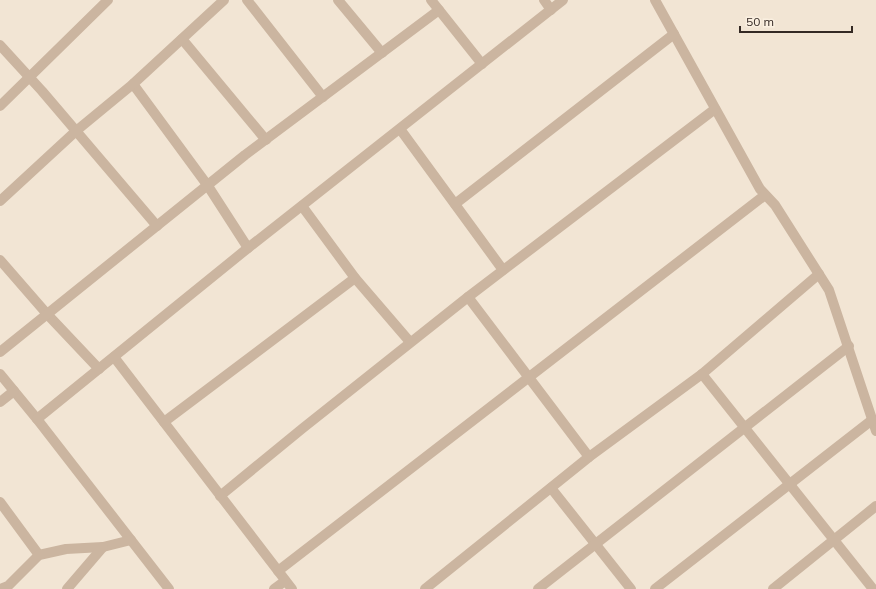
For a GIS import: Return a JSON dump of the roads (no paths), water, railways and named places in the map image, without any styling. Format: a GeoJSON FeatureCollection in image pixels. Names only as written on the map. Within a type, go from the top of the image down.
{"type":"FeatureCollection","features":[{"type":"Feature","properties":{"kind":"street"},"geometry":{"type":"LineString","coordinates":[[0,106],[108,0]]}},
{"type":"Feature","properties":{"kind":"street"},"geometry":{"type":"LineString","coordinates":[[0,201],[76,131],[133,84],[224,0]]}},
{"type":"Feature","properties":{"kind":"street"},"geometry":{"type":"LineString","coordinates":[[248,0],[323,97]]}},
{"type":"Feature","properties":{"kind":"street"},"geometry":{"type":"LineString","coordinates":[[338,0],[382,53]]}},
{"type":"Feature","properties":{"kind":"street"},"geometry":{"type":"LineString","coordinates":[[431,0],[482,64]]}},
{"type":"Feature","properties":{"kind":"street"},"geometry":{"type":"LineString","coordinates":[[544,0],[551,10]]}},
{"type":"Feature","properties":{"kind":"street"},"geometry":{"type":"LineString","coordinates":[[37,419],[248,248],[563,0]]}},
{"type":"Feature","properties":{"kind":"street"},"geometry":{"type":"LineString","coordinates":[[655,0],[760,189],[775,205],[829,290],[876,431]]}},
{"type":"Feature","properties":{"kind":"street"},"geometry":{"type":"LineString","coordinates":[[0,352],[266,140],[439,10]]}},
{"type":"Feature","properties":{"kind":"street"},"geometry":{"type":"LineString","coordinates":[[455,204],[674,34]]}},
{"type":"Feature","properties":{"kind":"street"},"geometry":{"type":"LineString","coordinates":[[182,38],[266,140]]}},
{"type":"Feature","properties":{"kind":"street"},"geometry":{"type":"LineString","coordinates":[[0,45],[157,226]]}},
{"type":"Feature","properties":{"kind":"street"},"geometry":{"type":"LineString","coordinates":[[133,84],[208,186],[248,248]]}},
{"type":"Feature","properties":{"kind":"street"},"geometry":{"type":"LineString","coordinates":[[220,496],[410,342],[715,109]]}},
{"type":"Feature","properties":{"kind":"street"},"geometry":{"type":"LineString","coordinates":[[400,129],[503,270]]}},
{"type":"Feature","properties":{"kind":"street"},"geometry":{"type":"LineString","coordinates":[[278,571],[765,195]]}},
{"type":"Feature","properties":{"kind":"street"},"geometry":{"type":"LineString","coordinates":[[302,206],[356,278],[410,342]]}},
{"type":"Feature","properties":{"kind":"street"},"geometry":{"type":"LineString","coordinates":[[0,260],[47,314],[99,369]]}},
{"type":"Feature","properties":{"kind":"street"},"geometry":{"type":"LineString","coordinates":[[425,589],[589,457],[702,374],[819,274]]}},
{"type":"Feature","properties":{"kind":"street"},"geometry":{"type":"LineString","coordinates":[[164,422],[356,278]]}},
{"type":"Feature","properties":{"kind":"street"},"geometry":{"type":"LineString","coordinates":[[468,297],[589,457]]}},
{"type":"Feature","properties":{"kind":"street"},"geometry":{"type":"LineString","coordinates":[[538,589],[848,346]]}},
{"type":"Feature","properties":{"kind":"street"},"geometry":{"type":"LineString","coordinates":[[114,357],[292,589]]}},
{"type":"Feature","properties":{"kind":"street"},"geometry":{"type":"LineString","coordinates":[[0,374],[37,419],[169,589]]}},
{"type":"Feature","properties":{"kind":"street"},"geometry":{"type":"LineString","coordinates":[[702,374],[874,589]]}},
{"type":"Feature","properties":{"kind":"street"},"geometry":{"type":"LineString","coordinates":[[0,402],[14,391]]}},
{"type":"Feature","properties":{"kind":"street"},"geometry":{"type":"LineString","coordinates":[[655,589],[872,420]]}},
{"type":"Feature","properties":{"kind":"street"},"geometry":{"type":"LineString","coordinates":[[551,488],[631,589]]}},
{"type":"Feature","properties":{"kind":"street"},"geometry":{"type":"LineString","coordinates":[[0,502],[40,554]]}},
{"type":"Feature","properties":{"kind":"street"},"geometry":{"type":"LineString","coordinates":[[773,589],[876,506]]}},
{"type":"Feature","properties":{"kind":"street"},"geometry":{"type":"LineString","coordinates":[[0,589],[8,586],[40,554],[66,549],[103,548],[131,540]]}},
{"type":"Feature","properties":{"kind":"street"},"geometry":{"type":"LineString","coordinates":[[67,589],[103,548]]}},
{"type":"Feature","properties":{"kind":"street"},"geometry":{"type":"LineString","coordinates":[[274,589],[285,581]]}}]}
